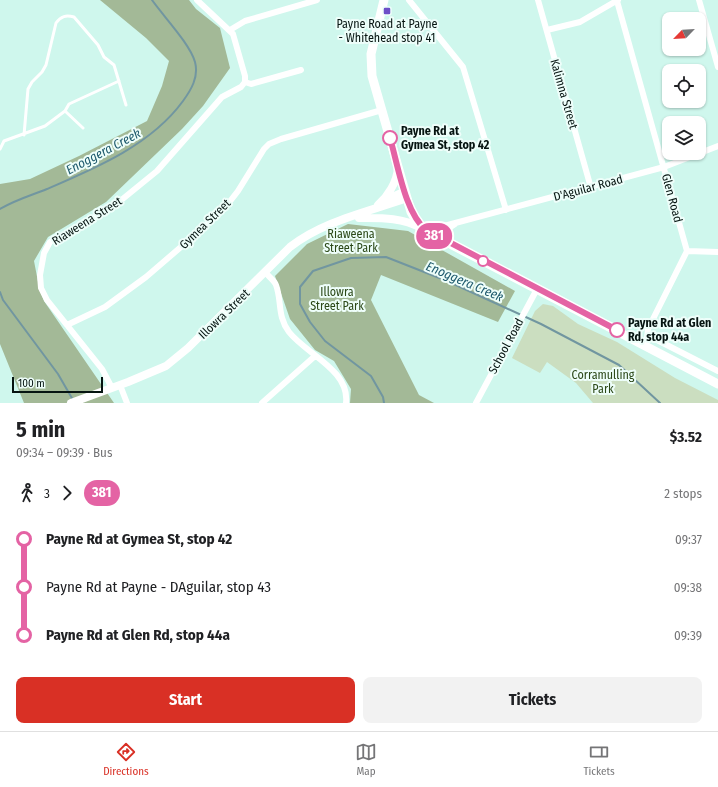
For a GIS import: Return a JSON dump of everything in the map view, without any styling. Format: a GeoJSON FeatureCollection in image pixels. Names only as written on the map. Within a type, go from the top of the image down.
{"type":"FeatureCollection","features":[{"type":"Feature","properties":{"kind":"main road"},"geometry":{"type":"LineString","coordinates":[[384,0],[371,54],[370,65],[414,218],[430,233],[537,289],[645,341],[718,384]]}},
{"type":"Feature","properties":{"kind":"street"},"geometry":{"type":"LineString","coordinates":[[197,0],[230,30],[234,38],[245,76],[245,82],[251,84],[301,70]]}},
{"type":"Feature","properties":{"kind":"street"},"geometry":{"type":"LineString","coordinates":[[230,30],[245,21],[317,0]]}},
{"type":"Feature","properties":{"kind":"street"},"geometry":{"type":"LineString","coordinates":[[409,0],[463,67],[506,210]]}},
{"type":"Feature","properties":{"kind":"street","name":"Kalimna Street"},"geometry":{"type":"LineString","coordinates":[[538,0],[591,188]]}},
{"type":"Feature","properties":{"kind":"street"},"geometry":{"type":"LineString","coordinates":[[547,30],[580,22],[617,0]]}},
{"type":"Feature","properties":{"kind":"street","name":"Glen Road"},"geometry":{"type":"LineString","coordinates":[[617,0],[687,251]]}},
{"type":"Feature","properties":{"kind":"street"},"geometry":{"type":"LineString","coordinates":[[699,0],[718,67]]}},
{"type":"Feature","properties":{"kind":"street","name":"Riaweena Street"},"geometry":{"type":"LineString","coordinates":[[112,388],[102,369],[47,300],[41,288],[40,275],[44,253],[50,242],[114,206],[151,176],[222,97],[241,87],[245,82]]}},
{"type":"Feature","properties":{"kind":"street","name":"Gymea Street"},"geometry":{"type":"LineString","coordinates":[[66,325],[111,302],[146,277],[203,228],[224,209],[238,191],[269,144],[274,141],[382,110]]}},
{"type":"Feature","properties":{"kind":"street","name":"D'Aguilar Road"},"geometry":{"type":"LineString","coordinates":[[430,233],[444,226],[591,188],[664,167],[718,146]]}},
{"type":"Feature","properties":{"kind":"street"},"geometry":{"type":"LineString","coordinates":[[378,205],[393,186],[398,173],[398,166]]}},
{"type":"Feature","properties":{"kind":"street","name":"Illowra Street"},"geometry":{"type":"LineString","coordinates":[[366,212],[378,205],[406,194]]}},
{"type":"Feature","properties":{"kind":"street","name":"Illowra Street"},"geometry":{"type":"LineString","coordinates":[[71,403],[166,366],[188,348],[266,273],[290,247],[303,237],[321,228],[366,212],[406,194]]}},
{"type":"Feature","properties":{"kind":"street"},"geometry":{"type":"LineString","coordinates":[[349,218],[396,220],[412,223],[430,233]]}},
{"type":"Feature","properties":{"kind":"street"},"geometry":{"type":"LineString","coordinates":[[452,245],[447,236],[447,232],[449,228],[456,224]]}},
{"type":"Feature","properties":{"kind":"street"},"geometry":{"type":"LineString","coordinates":[[718,252],[687,251],[648,329],[645,341],[657,340],[718,371]]}},
{"type":"Feature","properties":{"kind":"street"},"geometry":{"type":"LineString","coordinates":[[266,273],[275,283],[282,320],[286,327],[294,337],[315,356],[334,370],[347,394],[346,403]]}},
{"type":"Feature","properties":{"kind":"street","name":"School Road"},"geometry":{"type":"LineString","coordinates":[[476,403],[537,289]]}},
{"type":"Feature","properties":{"kind":"street"},"geometry":{"type":"LineString","coordinates":[[262,403],[315,356]]}},
{"type":"Feature","properties":{"kind":"street"},"geometry":{"type":"LineString","coordinates":[[120,385],[127,403]]}},
{"type":"Feature","properties":{"kind":"lane"},"geometry":{"type":"LineString","coordinates":[[24,135],[28,89],[46,65],[56,23],[59,18],[66,16],[74,17],[98,45],[104,56],[114,65],[126,105]]}},
{"type":"Feature","properties":{"kind":"lane"},"geometry":{"type":"LineString","coordinates":[[0,149],[4,141],[24,135],[45,126],[65,111],[68,104],[119,81]]}},
{"type":"Feature","properties":{"kind":"lane"},"geometry":{"type":"LineString","coordinates":[[65,111],[83,128]]}},
{"type":"Feature","properties":{"kind":"lane"},"geometry":{"type":"LineString","coordinates":[[0,138],[4,141]]}},
{"type":"Feature","properties":{"kind":"green space"},"geometry":{"type":"Polygon","coordinates":[[[100,0],[189,0],[196,9],[220,28],[230,68],[203,106],[182,129],[106,202],[48,237],[34,261],[39,287],[44,301],[114,403],[24,403],[0,344],[0,184],[30,179],[147,121],[162,86],[169,61],[146,38],[100,0]]]}},
{"type":"Feature","properties":{"kind":"green space"},"geometry":{"type":"Polygon","coordinates":[[[348,224],[408,231],[515,291],[498,322],[381,275],[371,300],[419,395],[434,403],[350,403],[351,389],[334,361],[315,350],[290,319],[275,276],[307,244],[348,224]]]}},
{"type":"Feature","properties":{"kind":"green space","name":"Corramulling Park"},"geometry":{"type":"Polygon","coordinates":[[[543,304],[553,306],[578,324],[617,342],[675,378],[718,400],[718,403],[593,403],[576,383],[547,362],[540,373],[512,358],[535,311],[543,304]]]}},
{"type":"Feature","properties":{"kind":"waterway","name":"Enoggera Creek"},"geometry":{"type":"LineString","coordinates":[[0,209],[84,173],[121,154],[139,143],[155,130],[170,117],[183,101],[195,78],[195,62],[188,47],[152,0]]}},
{"type":"Feature","properties":{"kind":"waterway","name":"Enoggera Creek"},"geometry":{"type":"LineString","coordinates":[[384,403],[383,397],[371,376],[325,341],[310,322],[300,304],[300,287],[313,271],[351,258],[386,257],[447,281],[541,324],[619,365],[660,403]]}},
{"type":"Feature","properties":{"kind":"waterway","name":"Enoggera Creek"},"geometry":{"type":"LineString","coordinates":[[0,292],[3,300],[58,374],[73,400]]}},
{"type":"Feature","properties":{"kind":"bus line","name":"381"},"geometry":{"type":"LineString","coordinates":[[390,138],[411,212],[418,224],[434,235],[476,256],[507,274],[617,330]]}},
{"type":"Feature","properties":{"kind":"place","name":"Payne Road at Payne - Whitehead stop 41"},"geometry":{"type":"Point","coordinates":[387,11]}},
{"type":"Feature","properties":{"kind":"place","name":"Payne Rd at Gymea St, stop 42"},"geometry":{"type":"Point","coordinates":[390,138]}},
{"type":"Feature","properties":{"kind":"place","name":"Payne Rd at Glen Rd, stop 44a"},"geometry":{"type":"Point","coordinates":[617,330]}},
{"type":"Feature","properties":{"kind":"park label","name":"Riaweena Street Park"},"geometry":{"type":"Point","coordinates":[351,241]}},
{"type":"Feature","properties":{"kind":"park label","name":"Illowra Street Park"},"geometry":{"type":"Point","coordinates":[337,299]}}]}
